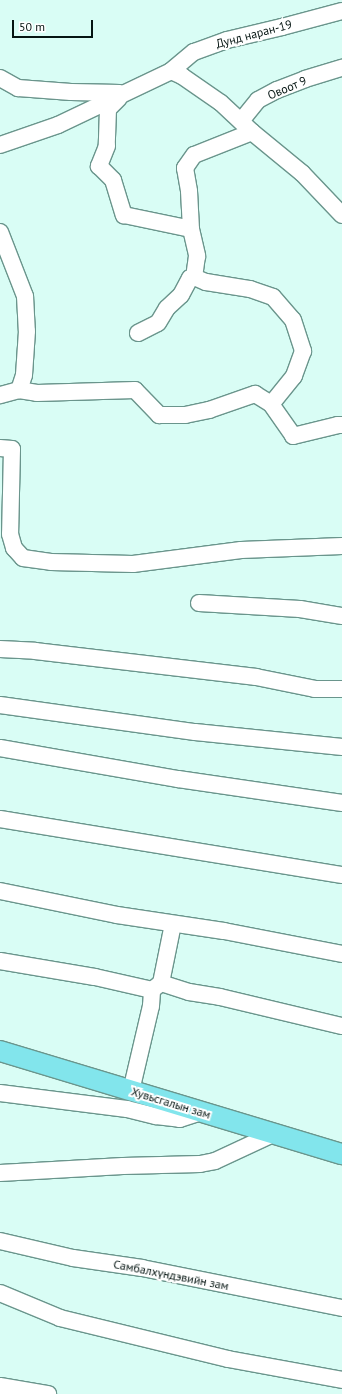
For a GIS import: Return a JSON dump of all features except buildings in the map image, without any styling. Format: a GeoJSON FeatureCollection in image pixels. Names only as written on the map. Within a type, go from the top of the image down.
{"type":"FeatureCollection","features":[{"type":"Feature","properties":{"kind":"main road","name":"Хувьсгалын зам"},"geometry":{"type":"LineString","coordinates":[[0,1051],[342,1154]]}},
{"type":"Feature","properties":{"kind":"street","name":"Дунд наран-19"},"geometry":{"type":"LineString","coordinates":[[0,145],[58,125],[124,94],[171,71],[194,52],[227,40],[342,11]]}},
{"type":"Feature","properties":{"kind":"street","name":"Овоот 9"},"geometry":{"type":"LineString","coordinates":[[246,127],[258,100],[277,90],[305,79],[342,68]]}},
{"type":"Feature","properties":{"kind":"street"},"geometry":{"type":"LineString","coordinates":[[171,71],[182,76],[215,99],[246,127],[302,173],[342,215]]}},
{"type":"Feature","properties":{"kind":"street"},"geometry":{"type":"LineString","coordinates":[[0,78],[18,88],[124,94]]}},
{"type":"Feature","properties":{"kind":"street"},"geometry":{"type":"LineString","coordinates":[[124,94],[108,109],[107,146],[99,166],[112,180],[124,215],[191,229]]}},
{"type":"Feature","properties":{"kind":"street"},"geometry":{"type":"LineString","coordinates":[[194,277],[197,256],[191,229],[189,191],[184,168],[194,155],[246,127]]}},
{"type":"Feature","properties":{"kind":"street"},"geometry":{"type":"LineString","coordinates":[[0,232],[25,296],[27,331],[24,375],[19,390]]}},
{"type":"Feature","properties":{"kind":"street"},"geometry":{"type":"LineString","coordinates":[[138,333],[158,323],[167,308],[181,295],[190,278],[194,277]]}},
{"type":"Feature","properties":{"kind":"street"},"geometry":{"type":"LineString","coordinates":[[194,277],[206,282],[250,288],[273,297],[293,320],[303,351],[294,376],[271,404]]}},
{"type":"Feature","properties":{"kind":"street"},"geometry":{"type":"LineString","coordinates":[[0,395],[19,390],[37,393],[135,390],[159,415],[185,415],[209,410],[256,394],[271,404],[293,436],[342,425]]}},
{"type":"Feature","properties":{"kind":"street"},"geometry":{"type":"LineString","coordinates":[[0,448],[12,449],[10,534],[14,548],[23,558],[51,562],[133,564],[241,550],[342,546]]}},
{"type":"Feature","properties":{"kind":"street"},"geometry":{"type":"LineString","coordinates":[[199,604],[300,609],[342,616]]}},
{"type":"Feature","properties":{"kind":"street"},"geometry":{"type":"LineString","coordinates":[[0,649],[35,651],[256,677],[316,689],[342,689]]}},
{"type":"Feature","properties":{"kind":"street"},"geometry":{"type":"LineString","coordinates":[[0,705],[195,732],[342,747]]}},
{"type":"Feature","properties":{"kind":"street"},"geometry":{"type":"LineString","coordinates":[[0,748],[178,779],[342,803]]}},
{"type":"Feature","properties":{"kind":"street"},"geometry":{"type":"LineString","coordinates":[[0,819],[342,875]]}},
{"type":"Feature","properties":{"kind":"street"},"geometry":{"type":"LineString","coordinates":[[0,892],[118,915],[342,954]]}},
{"type":"Feature","properties":{"kind":"street"},"geometry":{"type":"LineString","coordinates":[[131,1091],[151,1006],[173,924]]}},
{"type":"Feature","properties":{"kind":"street"},"geometry":{"type":"LineString","coordinates":[[0,962],[220,997],[342,1026]]}},
{"type":"Feature","properties":{"kind":"street"},"geometry":{"type":"LineString","coordinates":[[0,1093],[127,1109],[156,1116],[180,1119],[201,1112]]}},
{"type":"Feature","properties":{"kind":"street"},"geometry":{"type":"LineString","coordinates":[[0,1173],[123,1166],[200,1164],[215,1161],[273,1134]]}},
{"type":"Feature","properties":{"kind":"street","name":"Самбалхүндэвийн зам"},"geometry":{"type":"LineString","coordinates":[[0,1241],[73,1258],[142,1268],[342,1308]]}},
{"type":"Feature","properties":{"kind":"street"},"geometry":{"type":"LineString","coordinates":[[0,1293],[60,1318],[228,1359],[342,1380]]}},
{"type":"Feature","properties":{"kind":"street"},"geometry":{"type":"LineString","coordinates":[[0,1386],[48,1394]]}}]}
